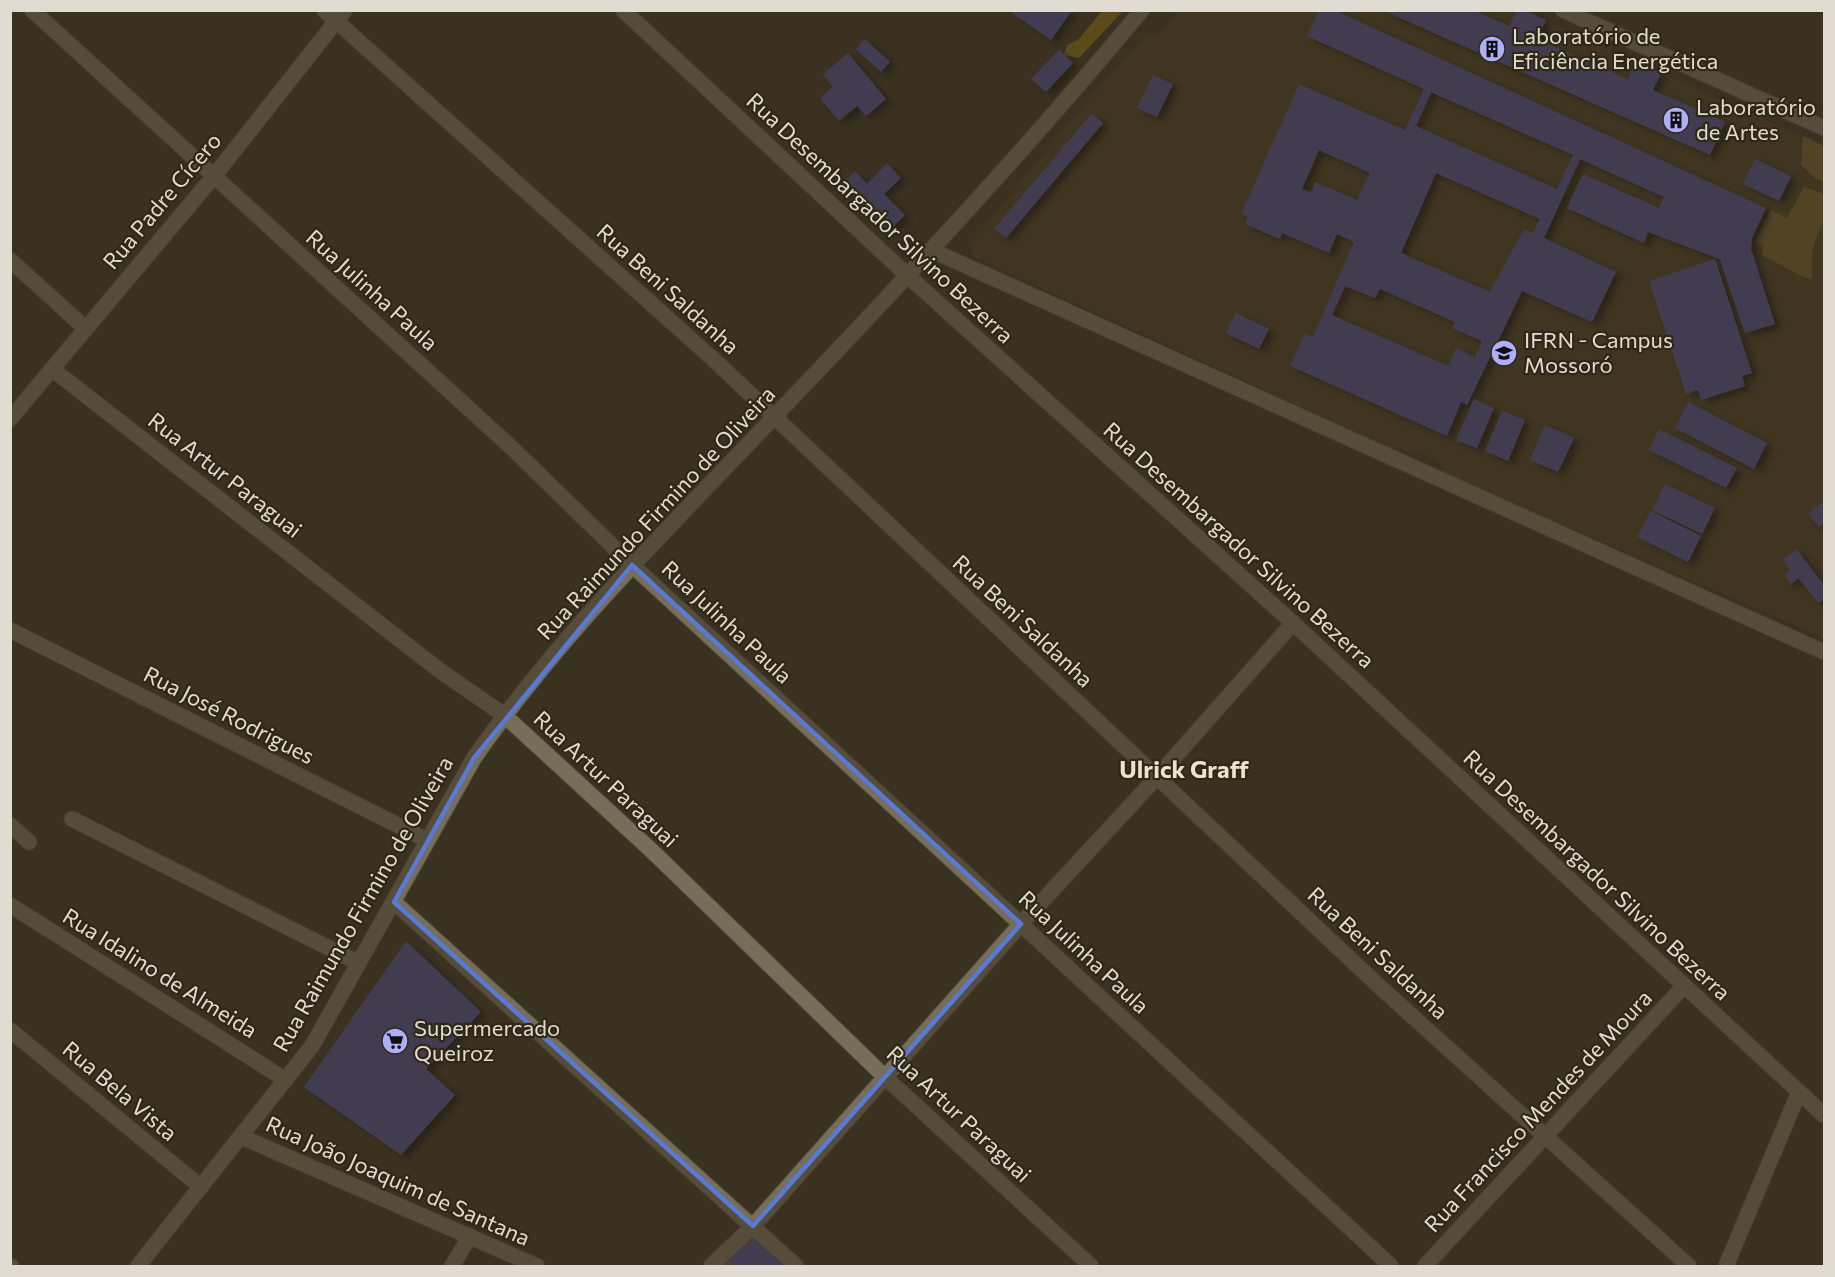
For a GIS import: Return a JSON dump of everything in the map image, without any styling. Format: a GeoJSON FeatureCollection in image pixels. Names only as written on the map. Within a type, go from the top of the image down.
{"type":"FeatureCollection","features":[{"type":"Feature","properties":{"kind":"street","name":"Rua Julinha Paula"},"geometry":{"type":"LineString","coordinates":[[32,10],[512,448],[632,565],[1391,1266]]}},
{"type":"Feature","properties":{"kind":"street","name":"Rua Beni Saldanha"},"geometry":{"type":"LineString","coordinates":[[324,10],[340,16],[705,351],[773,418],[1380,987],[1689,1266]]}},
{"type":"Feature","properties":{"kind":"street","name":"Rua Desembargador Silvino Bezerra"},"geometry":{"type":"LineString","coordinates":[[623,10],[908,276],[1293,623],[1824,1115]]}},
{"type":"Feature","properties":{"kind":"street","name":"Rua Raimundo Firmino de Oliveira"},"geometry":{"type":"LineString","coordinates":[[138,1266],[312,1046],[474,758],[504,715],[632,565],[932,250],[1142,10]]}},
{"type":"Feature","properties":{"kind":"street"},"geometry":{"type":"LineString","coordinates":[[1563,10],[1824,128]]}},
{"type":"Feature","properties":{"kind":"street","name":"Rua Padre Cícero"},"geometry":{"type":"LineString","coordinates":[[10,419],[214,176],[340,16]]}},
{"type":"Feature","properties":{"kind":"street"},"geometry":{"type":"LineString","coordinates":[[932,250],[1824,652]]}},
{"type":"Feature","properties":{"kind":"street"},"geometry":{"type":"LineString","coordinates":[[10,260],[85,328]]}},
{"type":"Feature","properties":{"kind":"street","name":"Rua Artur Paraguai"},"geometry":{"type":"LineString","coordinates":[[52,369],[439,670],[504,715],[651,850],[886,1078],[1091,1266]]}},
{"type":"Feature","properties":{"kind":"street"},"geometry":{"type":"LineString","coordinates":[[711,1266],[753,1227],[1021,924],[1157,777],[1293,623]]}},
{"type":"Feature","properties":{"kind":"street","name":"Rua José Rodrigues"},"geometry":{"type":"LineString","coordinates":[[10,630],[427,840]]}},
{"type":"Feature","properties":{"kind":"street"},"geometry":{"type":"LineString","coordinates":[[72,819],[359,963]]}},
{"type":"Feature","properties":{"kind":"street"},"geometry":{"type":"LineString","coordinates":[[10,825],[29,842]]}},
{"type":"Feature","properties":{"kind":"street"},"geometry":{"type":"LineString","coordinates":[[394,902],[796,1266]]}},
{"type":"Feature","properties":{"kind":"street","name":"Rua Idalino de Almeida"},"geometry":{"type":"LineString","coordinates":[[10,905],[286,1080]]}},
{"type":"Feature","properties":{"kind":"street","name":"Rua Francisco Mendes de Moura"},"geometry":{"type":"LineString","coordinates":[[1425,1266],[1684,986]]}},
{"type":"Feature","properties":{"kind":"street","name":"Rua Bela Vista"},"geometry":{"type":"LineString","coordinates":[[10,1030],[201,1187]]}},
{"type":"Feature","properties":{"kind":"street"},"geometry":{"type":"LineString","coordinates":[[1726,1266],[1799,1092]]}},
{"type":"Feature","properties":{"kind":"street","name":"Rua João Joaquim de Santana"},"geometry":{"type":"LineString","coordinates":[[242,1137],[537,1266]]}},
{"type":"Feature","properties":{"kind":"street"},"geometry":{"type":"LineString","coordinates":[[452,1266],[470,1236]]}},
{"type":"Feature","properties":{"kind":"highlighted area"},"geometry":{"type":"Polygon","coordinates":[[[632,565],[1021,924],[753,1226],[394,902],[474,758],[632,565]]]}},
{"type":"Feature","properties":{"kind":"shaded area"},"geometry":{"type":"Polygon","coordinates":[[[1102,11],[1123,11],[1079,58],[1064,55],[1067,45],[1079,39],[1102,11]]]}},
{"type":"Feature","properties":{"kind":"shaded area","name":"IFRN - Campus Mossoró"},"geometry":{"type":"Polygon","coordinates":[[[1177,11],[1524,11],[1824,146],[1824,638],[1446,474],[1433,456],[1394,449],[973,257],[970,244],[1084,104],[1145,35],[1159,34],[1177,11]]]}},
{"type":"Feature","properties":{"kind":"shaded area"},"geometry":{"type":"Polygon","coordinates":[[[1803,136],[1824,146],[1824,182],[1816,179],[1801,165],[1803,136]]]}},
{"type":"Feature","properties":{"kind":"shaded area"},"geometry":{"type":"Polygon","coordinates":[[[1804,187],[1824,194],[1824,221],[1812,252],[1812,279],[1803,277],[1762,255],[1763,244],[1758,245],[1756,239],[1771,210],[1787,218],[1804,187]]]}},
{"type":"Feature","properties":{"kind":"building"},"geometry":{"type":"Polygon","coordinates":[[[1008,10],[1072,10],[1051,40],[1008,10]]]}},
{"type":"Feature","properties":{"kind":"building"},"geometry":{"type":"Polygon","coordinates":[[[1319,10],[1334,10],[1766,208],[1752,238],[1751,249],[1775,324],[1745,333],[1720,259],[1648,232],[1644,243],[1567,208],[1583,174],[1659,208],[1664,197],[1580,159],[1544,238],[1616,272],[1592,322],[1522,291],[1467,405],[1461,402],[1447,436],[1290,366],[1305,333],[1313,337],[1354,242],[1337,234],[1329,253],[1282,233],[1280,239],[1245,224],[1248,217],[1241,214],[1299,84],[1405,130],[1424,89],[1307,36],[1319,10]],[[1431,92],[1416,126],[1557,189],[1573,155],[1431,92]],[[1319,150],[1302,189],[1311,193],[1315,182],[1357,200],[1370,173],[1319,150]],[[1436,173],[1401,253],[1490,292],[1524,229],[1533,233],[1540,219],[1436,173]],[[1345,286],[1332,315],[1448,366],[1456,348],[1475,357],[1482,341],[1452,328],[1455,322],[1380,289],[1375,298],[1345,286]]]}},
{"type":"Feature","properties":{"kind":"building"},"geometry":{"type":"Polygon","coordinates":[[[1382,10],[1473,10],[1509,26],[1517,10],[1524,10],[1546,20],[1537,39],[1628,79],[1636,62],[1661,73],[1653,90],[1725,122],[1710,155],[1382,10]]]}},
{"type":"Feature","properties":{"kind":"building"},"geometry":{"type":"Polygon","coordinates":[[[865,39],[890,62],[881,72],[856,49],[865,39]]]}},
{"type":"Feature","properties":{"kind":"building"},"geometry":{"type":"Polygon","coordinates":[[[1059,50],[1073,63],[1046,92],[1031,79],[1059,50]]]}},
{"type":"Feature","properties":{"kind":"building"},"geometry":{"type":"Polygon","coordinates":[[[848,53],[886,99],[866,116],[857,106],[839,121],[820,98],[833,87],[823,74],[848,53]]]}},
{"type":"Feature","properties":{"kind":"building"},"geometry":{"type":"Polygon","coordinates":[[[1153,75],[1173,84],[1157,117],[1137,108],[1153,75]]]}},
{"type":"Feature","properties":{"kind":"building"},"geometry":{"type":"Polygon","coordinates":[[[1092,113],[1103,123],[1006,238],[994,229],[1092,113]]]}},
{"type":"Feature","properties":{"kind":"building"},"geometry":{"type":"Polygon","coordinates":[[[1755,159],[1791,176],[1779,201],[1743,184],[1755,159]]]}},
{"type":"Feature","properties":{"kind":"building"},"geometry":{"type":"Polygon","coordinates":[[[887,163],[901,178],[884,194],[905,215],[889,231],[842,184],[855,171],[867,184],[887,163]]]}},
{"type":"Feature","properties":{"kind":"building"},"geometry":{"type":"Polygon","coordinates":[[[1715,259],[1752,373],[1742,376],[1745,386],[1701,400],[1698,390],[1686,394],[1649,281],[1715,259]]]}},
{"type":"Feature","properties":{"kind":"building"},"geometry":{"type":"Polygon","coordinates":[[[1236,313],[1269,329],[1259,349],[1226,333],[1236,313]]]}},
{"type":"Feature","properties":{"kind":"building"},"geometry":{"type":"Polygon","coordinates":[[[1474,399],[1494,408],[1477,448],[1456,440],[1474,399]]]}},
{"type":"Feature","properties":{"kind":"building"},"geometry":{"type":"Polygon","coordinates":[[[1688,402],[1767,443],[1754,469],[1675,428],[1688,402]]]}},
{"type":"Feature","properties":{"kind":"building"},"geometry":{"type":"Polygon","coordinates":[[[1502,411],[1525,420],[1508,461],[1485,451],[1502,411]]]}},
{"type":"Feature","properties":{"kind":"building"},"geometry":{"type":"Polygon","coordinates":[[[1545,425],[1574,438],[1558,472],[1530,460],[1545,425]]]}},
{"type":"Feature","properties":{"kind":"building"},"geometry":{"type":"Polygon","coordinates":[[[1659,429],[1737,468],[1726,488],[1649,450],[1659,429]]]}},
{"type":"Feature","properties":{"kind":"building"},"geometry":{"type":"Polygon","coordinates":[[[1665,484],[1715,508],[1702,534],[1652,510],[1665,484]]]}},
{"type":"Feature","properties":{"kind":"building"},"geometry":{"type":"Polygon","coordinates":[[[1824,501],[1824,523],[1819,527],[1808,514],[1824,501]]]}},
{"type":"Feature","properties":{"kind":"building"},"geometry":{"type":"Polygon","coordinates":[[[1651,511],[1701,536],[1688,562],[1637,537],[1651,511]]]}},
{"type":"Feature","properties":{"kind":"building"},"geometry":{"type":"Polygon","coordinates":[[[1796,549],[1824,585],[1824,599],[1819,603],[1798,578],[1791,584],[1784,575],[1790,570],[1782,560],[1796,549]]]}},
{"type":"Feature","properties":{"kind":"building","name":"Supermercado Queiroz"},"geometry":{"type":"Polygon","coordinates":[[[406,941],[481,1012],[426,1069],[455,1095],[401,1155],[304,1087],[406,941]]]}},
{"type":"Feature","properties":{"kind":"building"},"geometry":{"type":"Polygon","coordinates":[[[754,1231],[790,1266],[716,1266],[754,1231]]]}},
{"type":"Feature","properties":{"kind":"place","name":"Laboratório de Eficiência Energética"},"geometry":{"type":"Point","coordinates":[1492,49]}},
{"type":"Feature","properties":{"kind":"place","name":"Laboratório de Artes"},"geometry":{"type":"Point","coordinates":[1676,120]}},
{"type":"Feature","properties":{"kind":"place","name":"IFRN - Campus Mossoró"},"geometry":{"type":"Point","coordinates":[1504,353]}},
{"type":"Feature","properties":{"kind":"place","name":"Supermercado Queiroz"},"geometry":{"type":"Point","coordinates":[395,1041]}},
{"type":"Feature","properties":{"kind":"district","name":"Ulrick Graff"},"geometry":{"type":"Point","coordinates":[1184,770]}}]}
